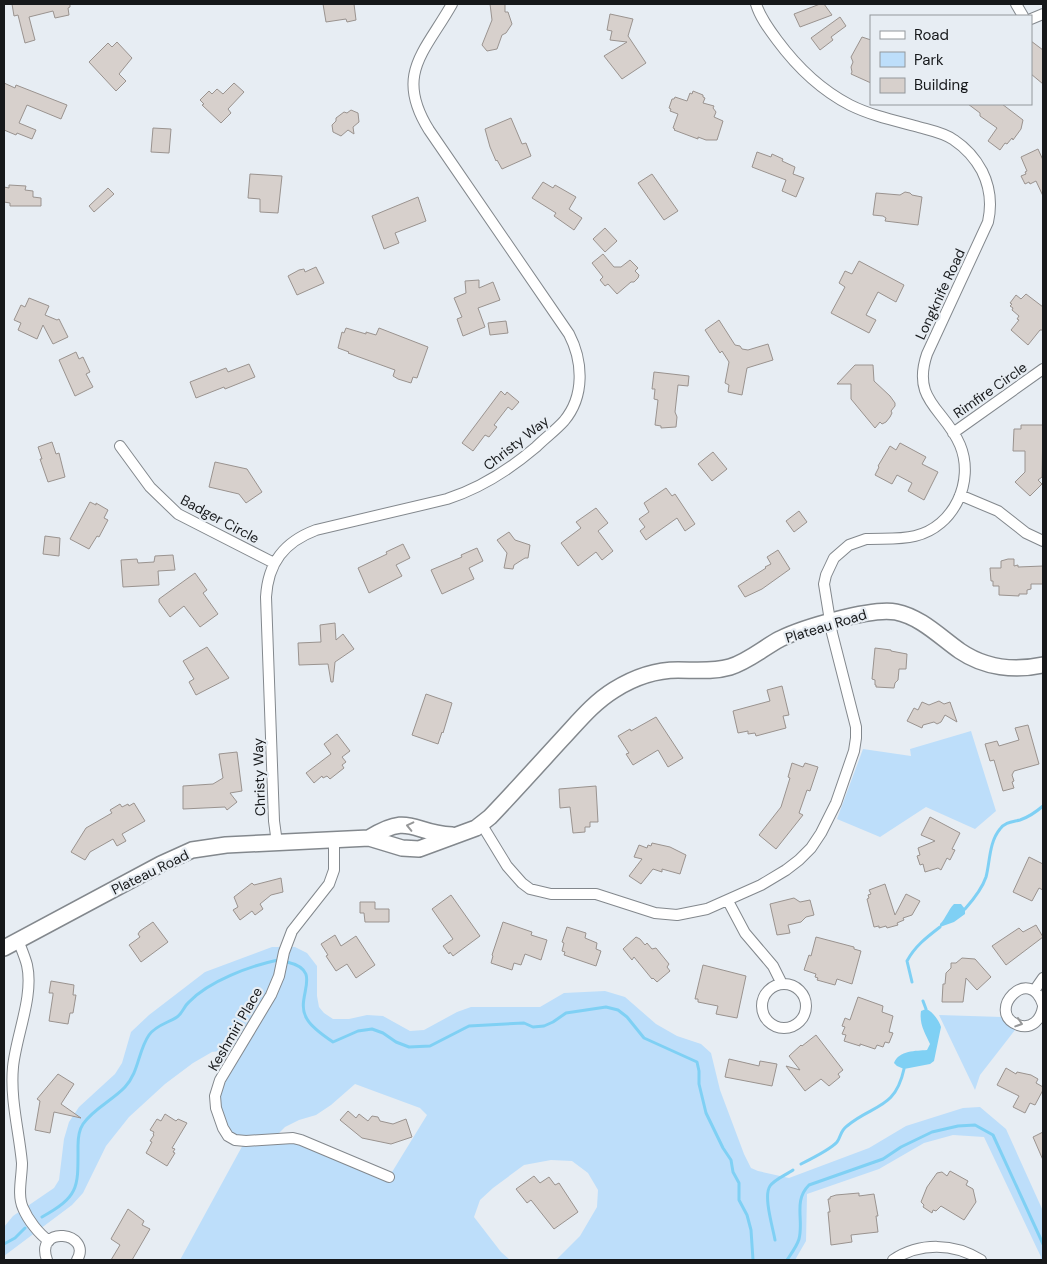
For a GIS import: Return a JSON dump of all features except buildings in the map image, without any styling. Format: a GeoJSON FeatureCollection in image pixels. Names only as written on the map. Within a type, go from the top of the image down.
{"type":"FeatureCollection","features":[{"type":"Feature","properties":{"kind":"street","name":"Christy Way"},"geometry":{"type":"LineString","coordinates":[[277,843],[274,821],[266,611],[266,584],[274,563],[287,546],[305,534],[447,499],[494,479],[557,428],[567,417],[577,399],[580,366],[576,348],[569,334],[429,130],[415,103],[413,87],[415,70],[426,46],[452,4]]}},
{"type":"Feature","properties":{"kind":"street","name":"Longknife Road"},"geometry":{"type":"LineString","coordinates":[[482,824],[514,876],[530,889],[540,892],[596,894],[642,910],[666,915],[677,915],[700,912],[728,901],[774,878],[799,860],[811,848],[827,822],[851,763],[856,738],[856,727],[830,623],[824,584],[829,566],[841,551],[849,545],[866,539],[903,538],[927,532],[948,516],[960,495],[966,473],[960,445],[927,396],[922,371],[927,354],[988,222],[990,194],[983,173],[971,155],[953,139],[866,112],[837,98],[820,87],[806,75],[787,53],[764,21],[756,4]]}},
{"type":"Feature","properties":{"kind":"street"},"geometry":{"type":"LineString","coordinates":[[1016,4],[1022,15]]}},
{"type":"Feature","properties":{"kind":"street"},"geometry":{"type":"LineString","coordinates":[[1032,20],[1043,14]]}},
{"type":"Feature","properties":{"kind":"street","name":"Rimfire Circle"},"geometry":{"type":"LineString","coordinates":[[953,433],[1043,369]]}},
{"type":"Feature","properties":{"kind":"street","name":"Badger Circle"},"geometry":{"type":"LineString","coordinates":[[120,446],[150,487],[178,514],[274,563]]}},
{"type":"Feature","properties":{"kind":"street"},"geometry":{"type":"LineString","coordinates":[[960,495],[998,511],[1026,533],[1043,541]]}},
{"type":"Feature","properties":{"kind":"street","name":"Plateau Road"},"geometry":{"type":"LineString","coordinates":[[4,948],[161,864],[192,850],[209,846],[369,838],[402,848],[420,849],[454,835],[467,832],[482,824],[503,804],[592,706],[612,690],[626,682],[662,670],[718,669],[729,667],[749,659],[780,640],[799,632],[873,611],[885,610],[910,617],[930,628],[960,651],[981,662],[1009,668],[1043,665]]}},
{"type":"Feature","properties":{"kind":"street","name":"Plateau Road"},"geometry":{"type":"LineString","coordinates":[[369,838],[386,828],[404,824],[433,833],[454,835]]}},
{"type":"Feature","properties":{"kind":"street","name":"Keshmiri Place"},"geometry":{"type":"LineString","coordinates":[[334,840],[334,870],[329,884],[292,931],[284,952],[279,976],[271,995],[220,1080],[215,1096],[216,1108],[223,1128],[228,1136],[236,1140],[294,1138],[389,1177]]}},
{"type":"Feature","properties":{"kind":"street"},"geometry":{"type":"LineString","coordinates":[[728,901],[745,933],[773,966],[782,984]]}},
{"type":"Feature","properties":{"kind":"street"},"geometry":{"type":"LineString","coordinates":[[18,940],[27,966],[28,980],[28,993],[15,1049],[13,1069],[14,1108],[22,1161],[21,1202],[36,1228],[49,1241]]}},
{"type":"Feature","properties":{"kind":"street"},"geometry":{"type":"LineString","coordinates":[[1034,991],[1043,978]]}},
{"type":"Feature","properties":{"kind":"street"},"geometry":{"type":"LineString","coordinates":[[782,984],[792,985],[800,991],[805,999],[806,1009],[803,1018],[796,1025],[786,1028],[776,1026],[768,1021],[763,1012],[762,1003],[766,994],[773,987],[782,984]]}},
{"type":"Feature","properties":{"kind":"street"},"geometry":{"type":"LineString","coordinates":[[1026,988],[1034,991],[1041,997],[1043,1006],[1042,1015],[1036,1022],[1028,1026],[1019,1025],[1012,1020],[1007,1013],[1006,1004],[1010,996],[1017,990],[1026,988]]}},
{"type":"Feature","properties":{"kind":"street"},"geometry":{"type":"LineString","coordinates":[[47,1260],[44,1253],[47,1243],[54,1236],[64,1235],[73,1238],[79,1246],[79,1257],[77,1260]]}},
{"type":"Feature","properties":{"kind":"street"},"geometry":{"type":"LineString","coordinates":[[893,1260],[916,1249],[930,1247],[960,1249],[981,1260]]}},
{"type":"Feature","properties":{"kind":"green space"},"geometry":{"type":"Polygon","coordinates":[[[971,731],[996,811],[975,829],[926,807],[880,837],[837,819],[863,749],[911,756],[910,749],[971,731]]]}},
{"type":"Feature","properties":{"kind":"green space"},"geometry":{"type":"Polygon","coordinates":[[[272,947],[295,947],[307,953],[317,966],[317,996],[319,1007],[324,1013],[333,1019],[349,1019],[367,1015],[383,1016],[410,1031],[424,1030],[457,1012],[471,1007],[540,1007],[564,993],[605,991],[625,997],[656,1024],[677,1036],[701,1044],[711,1053],[720,1090],[751,1168],[789,1178],[869,1148],[906,1126],[963,1108],[980,1107],[1006,1129],[1043,1211],[1043,1260],[1040,1260],[1041,1257],[984,1137],[953,1135],[924,1143],[879,1169],[807,1194],[806,1241],[795,1260],[556,1260],[580,1236],[597,1207],[598,1190],[588,1173],[572,1161],[551,1160],[524,1165],[480,1200],[474,1217],[501,1252],[510,1260],[180,1260],[245,1141],[228,1136],[215,1096],[233,1058],[220,1051],[212,1052],[193,1063],[165,1084],[129,1117],[106,1146],[83,1193],[72,1205],[4,1256],[4,1227],[13,1216],[54,1188],[59,1180],[64,1139],[69,1122],[79,1107],[115,1074],[122,1063],[131,1032],[149,1015],[205,972],[272,947]],[[355,1084],[331,1105],[316,1115],[285,1127],[274,1138],[283,1138],[389,1177],[427,1115],[420,1108],[355,1084]]]}},
{"type":"Feature","properties":{"kind":"green space"},"geometry":{"type":"Polygon","coordinates":[[[939,1015],[1002,1017],[1015,1030],[980,1075],[975,1090],[939,1015]]]}},
{"type":"Feature","properties":{"kind":"shaded area"},"geometry":{"type":"Polygon","coordinates":[[[954,904],[961,904],[965,909],[965,914],[954,922],[940,927],[940,924],[954,904]]]}},
{"type":"Feature","properties":{"kind":"shaded area"},"geometry":{"type":"Polygon","coordinates":[[[926,1009],[935,1016],[941,1027],[934,1061],[930,1064],[904,1069],[897,1066],[894,1063],[896,1059],[904,1053],[927,1050],[930,1044],[921,1020],[921,1011],[926,1009]]]}},
{"type":"Feature","properties":{"kind":"waterway"},"geometry":{"type":"LineString","coordinates":[[965,909],[977,894],[986,877],[996,834],[1006,824],[1029,816],[1043,806]]}},
{"type":"Feature","properties":{"kind":"waterway"},"geometry":{"type":"LineString","coordinates":[[912,982],[907,961],[918,946],[940,927]]}},
{"type":"Feature","properties":{"kind":"waterway"},"geometry":{"type":"LineString","coordinates":[[42,1217],[64,1203],[70,1196],[77,1181],[78,1140],[82,1126],[92,1114],[120,1092],[130,1081],[149,1035],[159,1026],[181,1014],[187,1004],[207,987],[243,970],[278,960]]}},
{"type":"Feature","properties":{"kind":"waterway"},"geometry":{"type":"LineString","coordinates":[[287,962],[298,966],[305,972],[307,978],[303,1002],[307,1019],[315,1029],[333,1042],[358,1031],[372,1029],[409,1047],[430,1046],[469,1026],[524,1023],[533,1027],[544,1026],[566,1013],[606,1007],[618,1010],[627,1017],[644,1038],[697,1062],[699,1084],[706,1113],[731,1160],[733,1172],[739,1183],[739,1200],[747,1215],[751,1230],[753,1260]]}},
{"type":"Feature","properties":{"kind":"waterway"},"geometry":{"type":"LineString","coordinates":[[923,1001],[926,1009]]}},
{"type":"Feature","properties":{"kind":"waterway"},"geometry":{"type":"LineString","coordinates":[[801,1164],[830,1148],[837,1142],[847,1126],[889,1099],[895,1092],[904,1069]]}},
{"type":"Feature","properties":{"kind":"waterway"},"geometry":{"type":"LineString","coordinates":[[787,1260],[799,1239],[801,1198],[809,1185],[883,1159],[901,1147],[932,1132],[958,1126],[975,1125],[993,1135],[1043,1244]]}},
{"type":"Feature","properties":{"kind":"waterway"},"geometry":{"type":"LineString","coordinates":[[775,1240],[768,1204],[768,1191],[775,1181],[793,1170]]}},
{"type":"Feature","properties":{"kind":"waterway"},"geometry":{"type":"LineString","coordinates":[[4,1244],[15,1238],[25,1228]]}}]}
